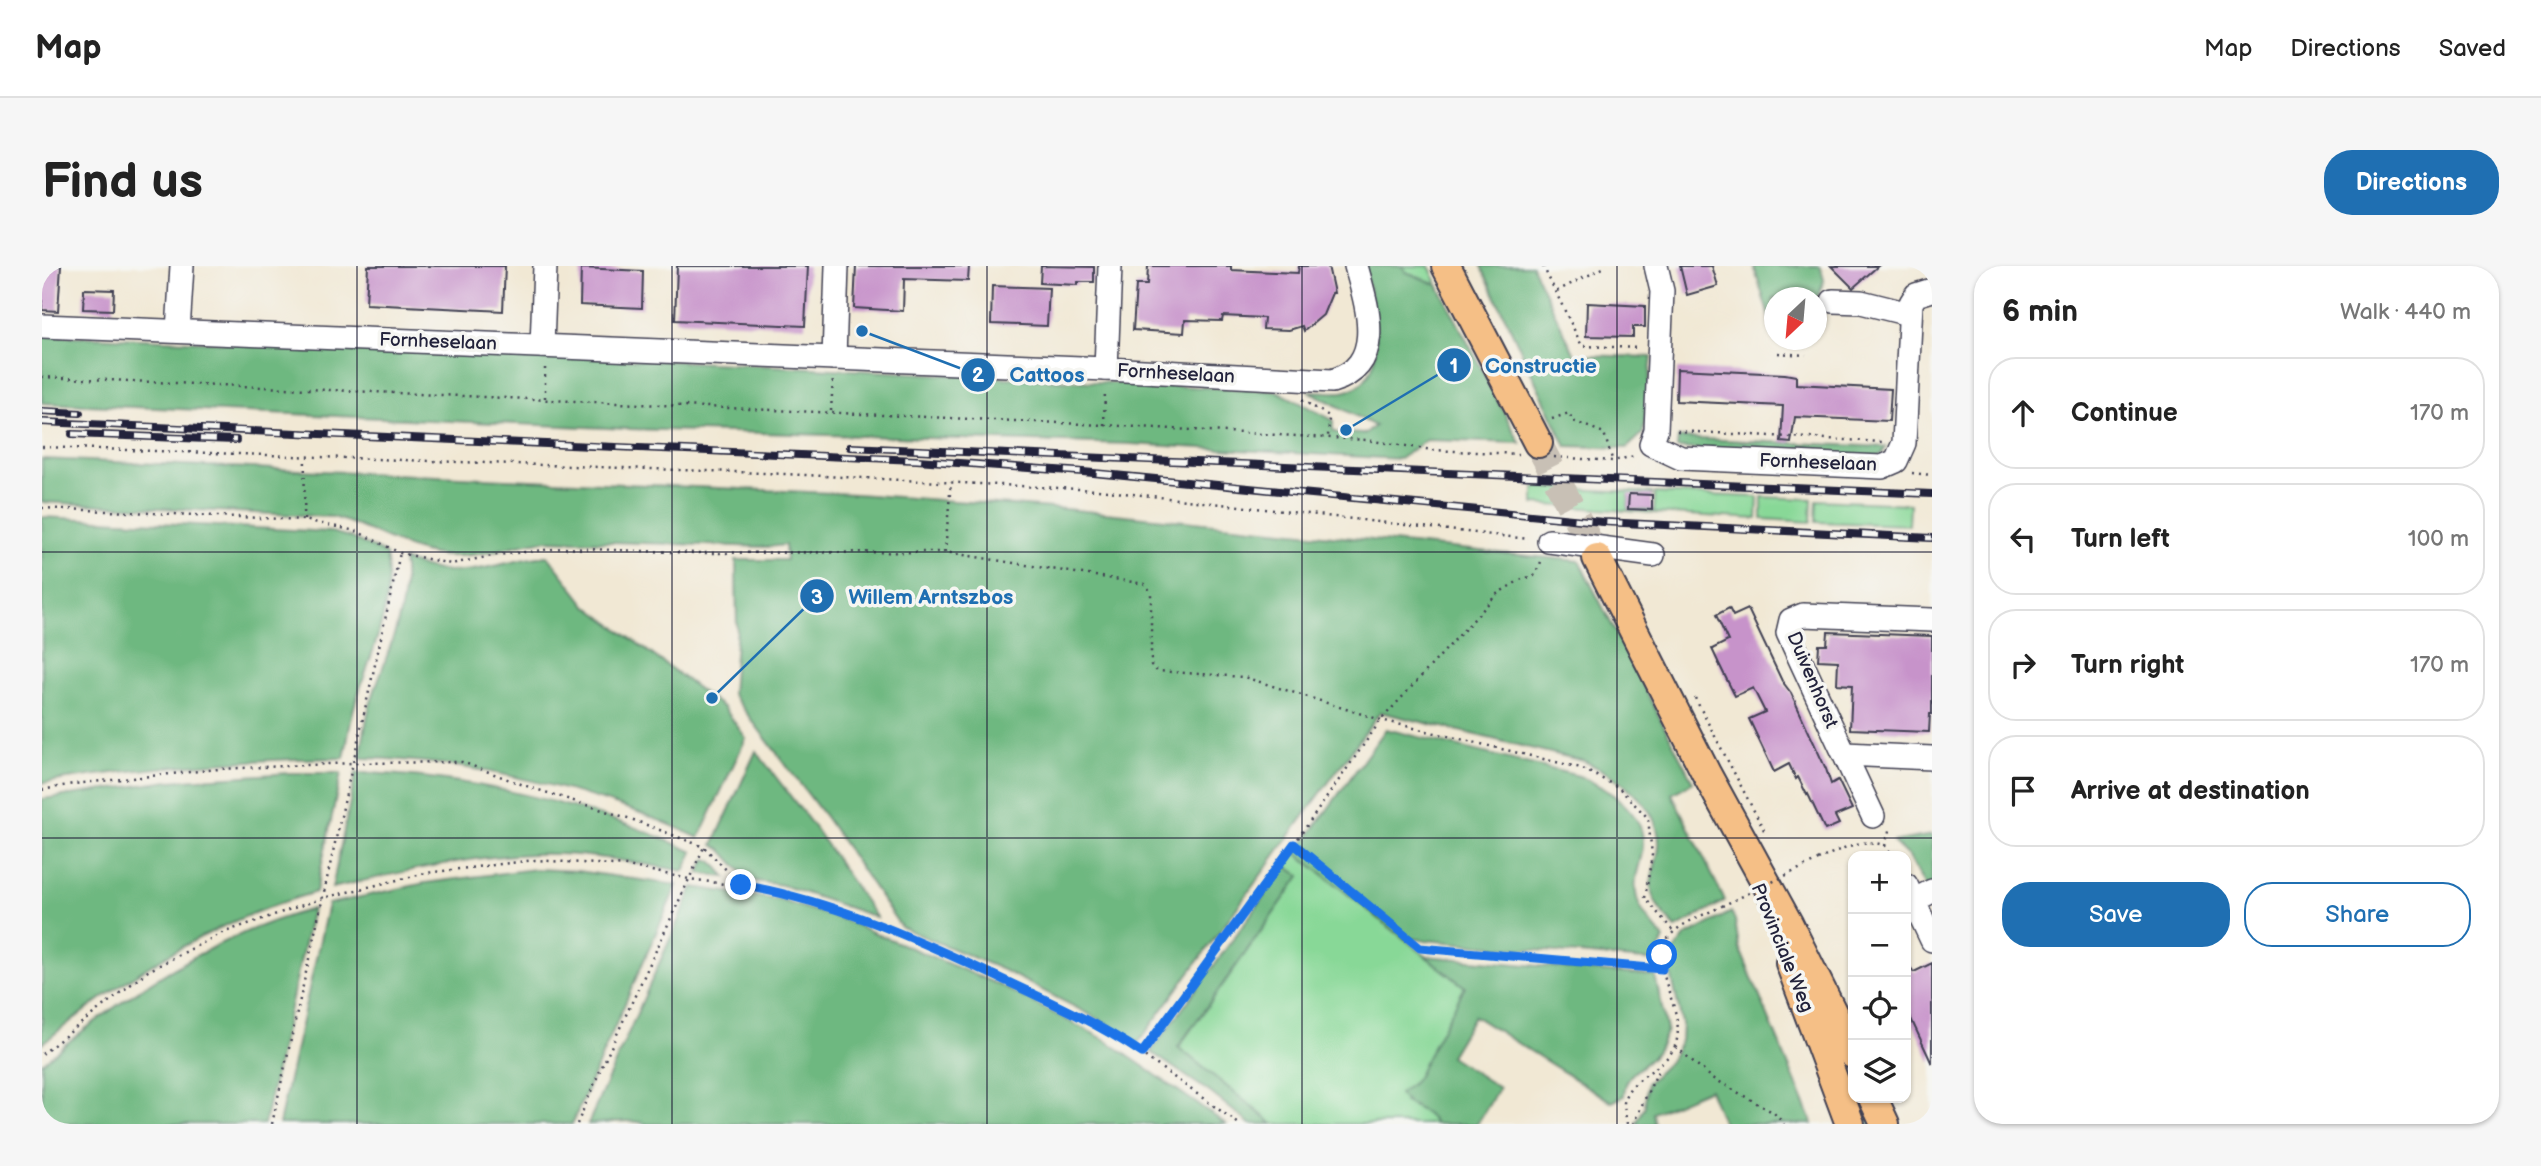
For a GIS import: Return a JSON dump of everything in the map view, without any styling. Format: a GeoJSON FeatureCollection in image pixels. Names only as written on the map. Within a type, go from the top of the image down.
{"type":"FeatureCollection","features":[{"type":"Feature","properties":{"kind":"main road"},"geometry":{"type":"LineString","coordinates":[[1446,266],[1544,432]]}},
{"type":"Feature","properties":{"kind":"main road","name":"Provinciale Weg"},"geometry":{"type":"LineString","coordinates":[[1597,558],[1707,775],[1789,925],[1848,1044]]}},
{"type":"Feature","properties":{"kind":"main road","name":"Provinciale Weg"},"geometry":{"type":"LineString","coordinates":[[1707,775],[1777,932],[1850,1124]]}},
{"type":"Feature","properties":{"kind":"main road"},"geometry":{"type":"LineString","coordinates":[[1875,1103],[1885,1124]]}},
{"type":"Feature","properties":{"kind":"street"},"geometry":{"type":"LineString","coordinates":[[178,331],[182,266]]}},
{"type":"Feature","properties":{"kind":"street"},"geometry":{"type":"LineString","coordinates":[[542,346],[545,266]]}},
{"type":"Feature","properties":{"kind":"street"},"geometry":{"type":"LineString","coordinates":[[834,358],[837,266]]}},
{"type":"Feature","properties":{"kind":"street"},"geometry":{"type":"LineString","coordinates":[[1106,369],[1110,266]]}},
{"type":"Feature","properties":{"kind":"street","name":"Fornheselaan"},"geometry":{"type":"LineString","coordinates":[[42,326],[1106,369],[1332,381],[1344,378],[1362,360],[1369,339],[1368,309],[1356,266]]}},
{"type":"Feature","properties":{"kind":"street"},"geometry":{"type":"LineString","coordinates":[[1653,437],[1662,291],[1656,266]]}},
{"type":"Feature","properties":{"kind":"street"},"geometry":{"type":"LineString","coordinates":[[1833,301],[1861,302],[1909,314],[1916,295],[1932,290]]}},
{"type":"Feature","properties":{"kind":"street","name":"Fornheselaan"},"geometry":{"type":"LineString","coordinates":[[1653,437],[1681,458],[1882,467],[1896,461],[1902,453],[1904,443],[1909,314]]}},
{"type":"Feature","properties":{"kind":"street"},"geometry":{"type":"LineString","coordinates":[[1545,552],[1653,555]]}},
{"type":"Feature","properties":{"kind":"street","name":"Duivenhorst"},"geometry":{"type":"LineString","coordinates":[[1882,819],[1845,754],[1788,633],[1788,626],[1791,620],[1803,615],[1932,620]]}},
{"type":"Feature","properties":{"kind":"street"},"geometry":{"type":"LineString","coordinates":[[1845,754],[1932,758]]}},
{"type":"Feature","properties":{"kind":"street"},"geometry":{"type":"LineString","coordinates":[[1917,892],[1932,940]]}},
{"type":"Feature","properties":{"kind":"path"},"geometry":{"type":"LineString","coordinates":[[1543,266],[1582,346],[1660,349]]}},
{"type":"Feature","properties":{"kind":"path"},"geometry":{"type":"LineString","coordinates":[[1557,291],[1607,266]]}},
{"type":"Feature","properties":{"kind":"path"},"geometry":{"type":"LineString","coordinates":[[542,346],[545,355],[545,398]]}},
{"type":"Feature","properties":{"kind":"path"},"geometry":{"type":"LineString","coordinates":[[1778,353],[1806,355]]}},
{"type":"Feature","properties":{"kind":"path"},"geometry":{"type":"LineString","coordinates":[[831,412],[834,358]]}},
{"type":"Feature","properties":{"kind":"path"},"geometry":{"type":"LineString","coordinates":[[1104,425],[1106,369]]}},
{"type":"Feature","properties":{"kind":"path"},"geometry":{"type":"LineString","coordinates":[[42,377],[1104,425],[1387,441],[1408,447],[1497,453]]}},
{"type":"Feature","properties":{"kind":"path"},"geometry":{"type":"LineString","coordinates":[[1297,398],[1329,416],[1328,438]]}},
{"type":"Feature","properties":{"kind":"path"},"geometry":{"type":"LineString","coordinates":[[1544,432],[1569,413],[1573,421],[1604,433],[1613,461]]}},
{"type":"Feature","properties":{"kind":"path"},"geometry":{"type":"LineString","coordinates":[[1601,461],[1634,456],[1653,437],[1904,443]]}},
{"type":"Feature","properties":{"kind":"path"},"geometry":{"type":"LineString","coordinates":[[42,447],[1098,490],[1545,552],[1534,576],[1521,579],[1498,593],[1381,720],[1142,1053]]}},
{"type":"Feature","properties":{"kind":"path"},"geometry":{"type":"LineString","coordinates":[[304,520],[305,456]]}},
{"type":"Feature","properties":{"kind":"path"},"geometry":{"type":"LineString","coordinates":[[944,552],[951,482]]}},
{"type":"Feature","properties":{"kind":"path"},"geometry":{"type":"LineString","coordinates":[[42,508],[304,520],[356,531],[400,554],[451,564],[497,555],[563,548],[696,553],[944,552],[1145,584],[1151,592],[1151,665],[1157,671],[1244,677],[1381,720],[1581,768],[1618,787],[1648,818],[1652,855],[1645,898],[1674,932]]}},
{"type":"Feature","properties":{"kind":"path"},"geometry":{"type":"LineString","coordinates":[[272,1124],[400,554]]}},
{"type":"Feature","properties":{"kind":"path"},"geometry":{"type":"LineString","coordinates":[[42,790],[73,784],[219,769],[352,763],[462,762],[529,787],[631,819],[704,847],[741,885]]}},
{"type":"Feature","properties":{"kind":"path"},"geometry":{"type":"LineString","coordinates":[[1882,819],[1885,846],[1888,851]]}},
{"type":"Feature","properties":{"kind":"path"},"geometry":{"type":"LineString","coordinates":[[1627,1124],[1624,1104],[1626,1094],[1661,1065],[1675,1047],[1677,1023],[1662,969],[1665,944],[1674,932],[1842,849],[1865,842],[1885,846]]}},
{"type":"Feature","properties":{"kind":"path"},"geometry":{"type":"LineString","coordinates":[[1294,844],[1420,948],[1662,969]]}},
{"type":"Feature","properties":{"kind":"path"},"geometry":{"type":"LineString","coordinates":[[577,1124],[598,1073],[704,847]]}},
{"type":"Feature","properties":{"kind":"path"},"geometry":{"type":"LineString","coordinates":[[42,1054],[148,971],[222,933],[323,898],[426,873],[536,860],[628,866],[689,879],[781,892],[844,911],[933,947],[1108,1030],[1238,1124]]}},
{"type":"Feature","properties":{"kind":"path"},"geometry":{"type":"LineString","coordinates":[[1675,1047],[1711,1077],[1774,1113],[1784,1124]]}},
{"type":"Feature","properties":{"kind":"path"},"geometry":{"type":"LineString","coordinates":[[1633,1124],[1661,1065]]}},
{"type":"Feature","properties":{"kind":"green space"},"geometry":{"type":"Polygon","coordinates":[[[1364,266],[1402,266],[1406,272],[1438,285],[1520,443],[1426,440],[1400,459],[1130,444],[629,429],[42,403],[42,335],[609,358],[1277,391],[1333,420],[1333,430],[1337,433],[1364,434],[1375,426],[1309,391],[1347,391],[1362,383],[1371,370],[1376,336],[1364,266]]]}},
{"type":"Feature","properties":{"kind":"green space"},"geometry":{"type":"Polygon","coordinates":[[[1402,266],[1429,266],[1438,285],[1406,272],[1402,266]]]}},
{"type":"Feature","properties":{"kind":"green space"},"geometry":{"type":"Polygon","coordinates":[[[1481,266],[1532,266],[1575,355],[1652,357],[1643,433],[1627,448],[1566,446],[1481,266]]]}},
{"type":"Feature","properties":{"kind":"green space"},"geometry":{"type":"Polygon","coordinates":[[[1754,266],[1820,266],[1824,280],[1821,287],[1764,287],[1764,300],[1754,266]]]}},
{"type":"Feature","properties":{"kind":"green space"},"geometry":{"type":"Polygon","coordinates":[[[1678,438],[1886,447],[1882,454],[1874,459],[1677,448],[1678,438]]]}},
{"type":"Feature","properties":{"kind":"green space"},"geometry":{"type":"Polygon","coordinates":[[[42,459],[856,494],[1065,509],[1579,561],[1693,782],[1672,794],[1725,901],[1676,928],[1659,908],[1652,893],[1651,881],[1659,845],[1652,817],[1634,793],[1597,767],[1584,761],[1380,712],[1138,1043],[1112,1026],[1003,970],[901,927],[826,818],[732,694],[737,628],[736,560],[786,560],[785,545],[768,547],[548,540],[464,556],[436,555],[406,547],[333,517],[42,502],[42,459]]]}},
{"type":"Feature","properties":{"kind":"green space"},"geometry":{"type":"Polygon","coordinates":[[[1534,487],[1652,493],[1652,496],[1629,495],[1628,509],[1652,510],[1652,513],[1534,504],[1534,487]]]}},
{"type":"Feature","properties":{"kind":"green space"},"geometry":{"type":"Polygon","coordinates":[[[1655,493],[1758,497],[1757,519],[1654,513],[1655,493]]]}},
{"type":"Feature","properties":{"kind":"green space"},"geometry":{"type":"Polygon","coordinates":[[[1762,497],[1812,499],[1811,522],[1762,519],[1762,497]]]}},
{"type":"Feature","properties":{"kind":"green space"},"geometry":{"type":"Polygon","coordinates":[[[1817,500],[1910,504],[1909,525],[1816,522],[1817,500]]]}},
{"type":"Feature","properties":{"kind":"green space"},"geometry":{"type":"Polygon","coordinates":[[[42,517],[331,532],[350,537],[386,554],[388,573],[384,611],[355,704],[344,758],[193,765],[42,783],[42,517]]]}},
{"type":"Feature","properties":{"kind":"green space"},"geometry":{"type":"Polygon","coordinates":[[[548,556],[586,605],[724,708],[746,738],[699,838],[621,806],[533,781],[444,764],[360,758],[369,709],[399,617],[403,598],[403,560],[438,570],[462,571],[548,556]]]}},
{"type":"Feature","properties":{"kind":"green space"},"geometry":{"type":"Polygon","coordinates":[[[1386,729],[1579,776],[1622,802],[1638,821],[1642,833],[1643,845],[1635,887],[1637,900],[1664,939],[1654,961],[1403,938],[1296,853],[1386,729]]]}},
{"type":"Feature","properties":{"kind":"green space"},"geometry":{"type":"Polygon","coordinates":[[[756,751],[814,827],[876,917],[782,885],[749,880],[721,849],[713,845],[756,751]]]}},
{"type":"Feature","properties":{"kind":"green space"},"geometry":{"type":"Polygon","coordinates":[[[290,773],[341,773],[316,892],[239,919],[171,953],[106,995],[42,1044],[42,799],[169,781],[290,773]]]}},
{"type":"Feature","properties":{"kind":"green space"},"geometry":{"type":"Polygon","coordinates":[[[356,773],[440,779],[528,796],[615,820],[693,852],[684,871],[591,856],[509,855],[407,871],[332,888],[356,773]]]}},
{"type":"Feature","properties":{"kind":"green space"},"geometry":{"type":"Polygon","coordinates":[[[1932,835],[1932,884],[1925,887],[1911,861],[1911,851],[1903,851],[1893,842],[1932,835]]]}},
{"type":"Feature","properties":{"kind":"green space"},"geometry":{"type":"Polygon","coordinates":[[[1296,853],[1465,987],[1404,1102],[1427,1112],[1435,1124],[1273,1124],[1178,1048],[1300,876],[1286,866],[1296,853]]]}},
{"type":"Feature","properties":{"kind":"green space"},"geometry":{"type":"Polygon","coordinates":[[[706,859],[712,861],[726,877],[699,873],[706,859]]]}},
{"type":"Feature","properties":{"kind":"green space"},"geometry":{"type":"Polygon","coordinates":[[[1286,866],[1300,876],[1178,1047],[1273,1124],[1250,1124],[1211,1093],[1151,1052],[1286,866]]]}},
{"type":"Feature","properties":{"kind":"green space"},"geometry":{"type":"Polygon","coordinates":[[[535,869],[577,871],[677,885],[572,1124],[279,1124],[328,904],[425,883],[535,869]]]}},
{"type":"Feature","properties":{"kind":"green space"},"geometry":{"type":"Polygon","coordinates":[[[693,887],[779,900],[844,920],[997,984],[1104,1039],[1226,1124],[646,1124],[626,1121],[588,1124],[693,887]]]}},
{"type":"Feature","properties":{"kind":"green space"},"geometry":{"type":"Polygon","coordinates":[[[312,909],[264,1124],[42,1124],[42,1063],[105,1014],[169,971],[237,936],[312,909]]]}},
{"type":"Feature","properties":{"kind":"green space"},"geometry":{"type":"Polygon","coordinates":[[[1731,912],[1735,920],[1739,947],[1813,1124],[1723,1124],[1709,1089],[1653,1113],[1655,1124],[1636,1124],[1645,1106],[1647,1083],[1670,1061],[1681,1041],[1682,1023],[1669,965],[1674,951],[1686,936],[1731,912]]]}},
{"type":"Feature","properties":{"kind":"green space"},"geometry":{"type":"Polygon","coordinates":[[[1425,956],[1655,976],[1667,1030],[1655,1053],[1627,1081],[1624,1096],[1612,1102],[1474,1016],[1450,1056],[1499,1088],[1477,1124],[1435,1124],[1399,1094],[1418,1076],[1465,987],[1425,956]]]}},
{"type":"Feature","properties":{"kind":"green space"},"geometry":{"type":"Polygon","coordinates":[[[1840,1041],[1848,1059],[1848,1095],[1835,1042],[1840,1041]]]}},
{"type":"Feature","properties":{"kind":"green space"},"geometry":{"type":"Polygon","coordinates":[[[1850,1103],[1868,1103],[1878,1124],[1855,1124],[1850,1103]]]}},
{"type":"Feature","properties":{"kind":"building"},"geometry":{"type":"Polygon","coordinates":[[[42,266],[61,266],[58,311],[42,310],[42,266]]]}},
{"type":"Feature","properties":{"kind":"building"},"geometry":{"type":"Polygon","coordinates":[[[368,266],[505,266],[503,311],[366,304],[368,266]]]}},
{"type":"Feature","properties":{"kind":"building"},"geometry":{"type":"Polygon","coordinates":[[[677,266],[808,266],[805,326],[675,320],[677,266]]]}},
{"type":"Feature","properties":{"kind":"building"},"geometry":{"type":"Polygon","coordinates":[[[856,266],[969,266],[968,281],[904,279],[903,311],[854,308],[856,266]]]}},
{"type":"Feature","properties":{"kind":"building"},"geometry":{"type":"Polygon","coordinates":[[[1041,266],[1094,267],[1094,282],[1077,282],[1077,285],[1040,283],[1041,266]]]}},
{"type":"Feature","properties":{"kind":"building"},"geometry":{"type":"Polygon","coordinates":[[[1148,266],[1231,266],[1231,270],[1298,273],[1299,266],[1328,266],[1334,293],[1323,315],[1304,331],[1302,326],[1289,330],[1263,329],[1264,318],[1223,316],[1222,321],[1185,320],[1184,333],[1133,330],[1136,285],[1147,285],[1148,266]]]}},
{"type":"Feature","properties":{"kind":"building"},"geometry":{"type":"Polygon","coordinates":[[[1680,266],[1712,266],[1718,286],[1687,295],[1680,266]]]}},
{"type":"Feature","properties":{"kind":"building"},"geometry":{"type":"Polygon","coordinates":[[[1831,266],[1878,266],[1853,288],[1831,266]]]}},
{"type":"Feature","properties":{"kind":"building"},"geometry":{"type":"Polygon","coordinates":[[[581,268],[643,271],[642,308],[580,305],[581,268]]]}},
{"type":"Feature","properties":{"kind":"building"},"geometry":{"type":"Polygon","coordinates":[[[992,286],[1049,288],[1047,326],[991,324],[992,286]]]}},
{"type":"Feature","properties":{"kind":"building"},"geometry":{"type":"Polygon","coordinates":[[[84,289],[114,290],[113,310],[83,309],[84,289]]]}},
{"type":"Feature","properties":{"kind":"building"},"geometry":{"type":"Polygon","coordinates":[[[1587,303],[1645,306],[1645,327],[1633,327],[1633,337],[1586,336],[1587,303]]]}},
{"type":"Feature","properties":{"kind":"building"},"geometry":{"type":"Polygon","coordinates":[[[1677,369],[1785,374],[1796,376],[1796,384],[1891,389],[1889,421],[1795,417],[1791,443],[1781,442],[1783,406],[1676,401],[1677,369]]]}},
{"type":"Feature","properties":{"kind":"building"},"geometry":{"type":"Polygon","coordinates":[[[1629,494],[1652,495],[1652,510],[1628,509],[1629,494]]]}},
{"type":"Feature","properties":{"kind":"building"},"geometry":{"type":"Polygon","coordinates":[[[1729,608],[1733,616],[1748,609],[1782,681],[1791,693],[1831,784],[1838,780],[1852,809],[1835,816],[1839,824],[1825,830],[1808,794],[1798,777],[1796,779],[1789,764],[1774,772],[1749,719],[1765,712],[1753,688],[1735,696],[1712,649],[1728,641],[1716,615],[1729,608]]]}},
{"type":"Feature","properties":{"kind":"building"},"geometry":{"type":"Polygon","coordinates":[[[1828,632],[1932,636],[1932,714],[1929,732],[1850,729],[1852,685],[1837,684],[1838,661],[1818,660],[1819,645],[1827,645],[1828,632]]]}},
{"type":"Feature","properties":{"kind":"building"},"geometry":{"type":"Polygon","coordinates":[[[1932,963],[1932,1064],[1911,1019],[1911,968],[1914,972],[1932,963]]]}},
{"type":"Feature","properties":{"kind":"tunnel"},"geometry":{"type":"LineString","coordinates":[[1538,443],[1597,558]]}},
{"type":"Feature","properties":{"kind":"railway"},"geometry":{"type":"LineString","coordinates":[[42,411],[80,413]]}},
{"type":"Feature","properties":{"kind":"railway"},"geometry":{"type":"LineString","coordinates":[[42,422],[917,460],[1083,472],[1603,522],[1932,538]]}},
{"type":"Feature","properties":{"kind":"railway"},"geometry":{"type":"LineString","coordinates":[[72,434],[236,440]]}},
{"type":"Feature","properties":{"kind":"railway"},"geometry":{"type":"LineString","coordinates":[[850,447],[1932,494]]}},
{"type":"Feature","properties":{"kind":"place","name":"Cattoos"},"geometry":{"type":"Point","coordinates":[862,331]}},
{"type":"Feature","properties":{"kind":"place","name":"Constructie"},"geometry":{"type":"Point","coordinates":[1346,430]}},
{"type":"Feature","properties":{"kind":"place","name":"Willem Arntszbos"},"geometry":{"type":"Point","coordinates":[712,698]}},
{"type":"Feature","properties":{"kind":"route"},"geometry":{"type":"LineString","coordinates":[[741,885],[781,892],[844,911],[933,947],[1108,1030],[1142,1053],[1294,844],[1420,948],[1662,969],[1662,955]]}}]}
